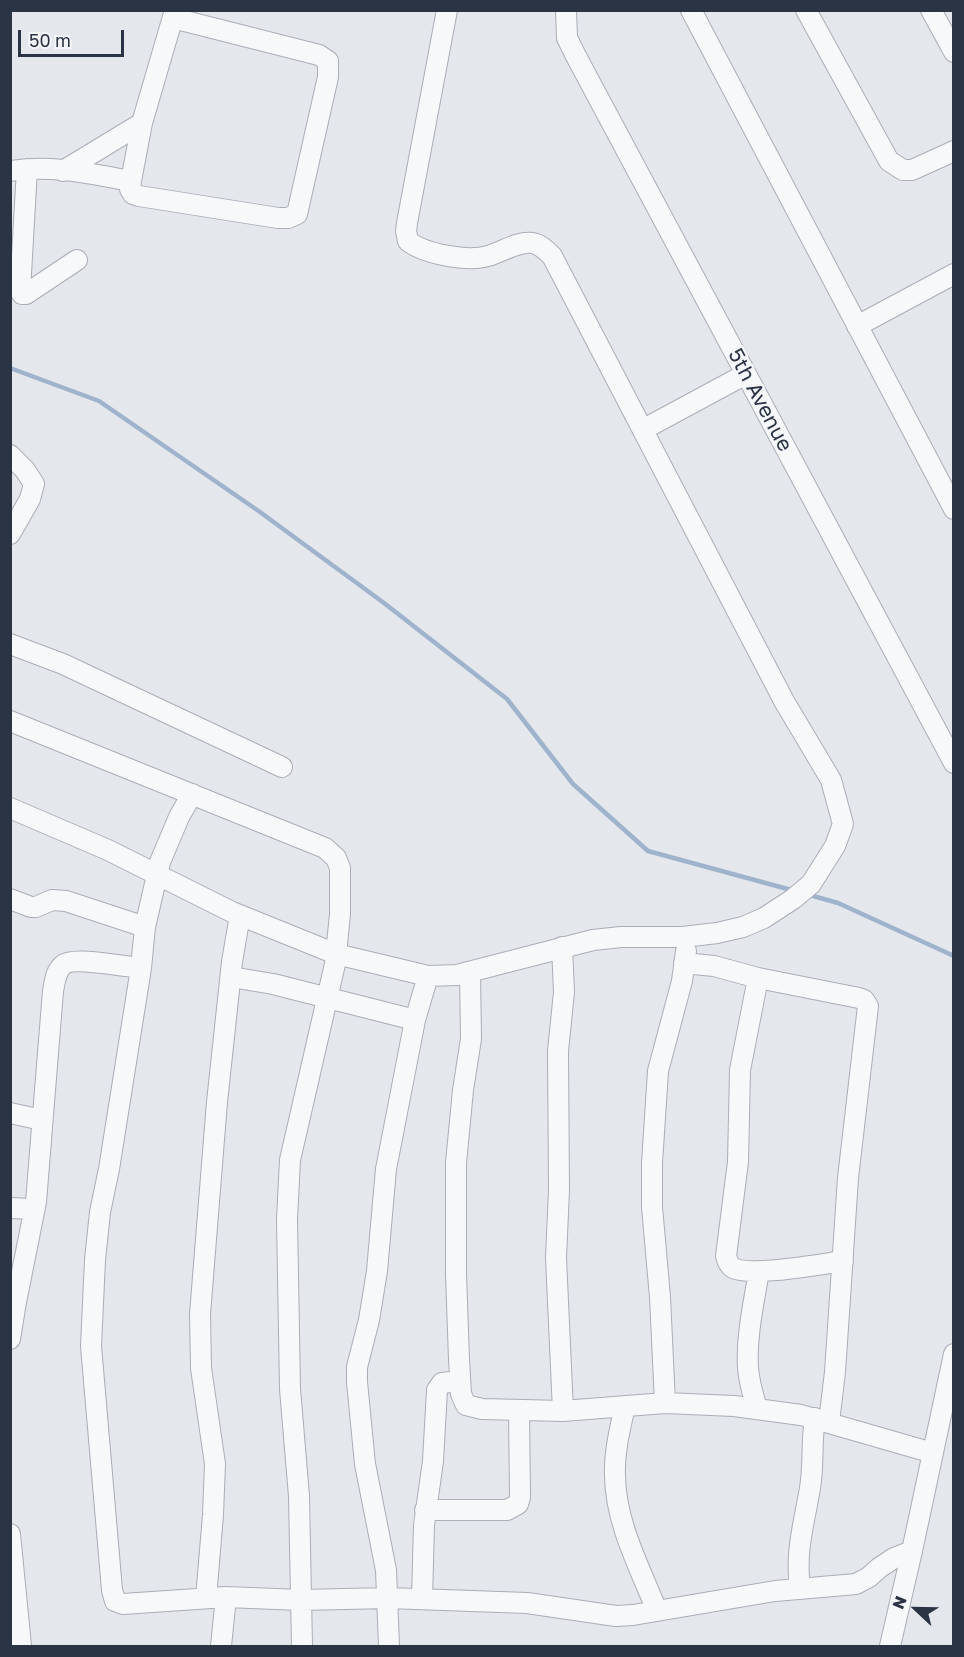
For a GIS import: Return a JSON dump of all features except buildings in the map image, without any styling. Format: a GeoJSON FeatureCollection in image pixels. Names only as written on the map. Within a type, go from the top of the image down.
{"type":"FeatureCollection","features":[{"type":"Feature","properties":{"kind":"street"},"geometry":{"type":"LineString","coordinates":[[10,808],[108,850],[240,915],[336,954],[428,976],[457,975],[593,940],[621,937],[688,937],[743,927],[764,918],[793,899],[811,884],[828,860],[843,824],[831,780],[784,701],[552,256],[544,248],[534,243],[523,243],[485,257],[465,258],[447,256],[408,241],[407,223],[447,10]]}},
{"type":"Feature","properties":{"kind":"street","name":"5th Avenue"},"geometry":{"type":"LineString","coordinates":[[566,10],[567,38],[954,763]]}},
{"type":"Feature","properties":{"kind":"street"},"geometry":{"type":"LineString","coordinates":[[691,10],[954,509]]}},
{"type":"Feature","properties":{"kind":"street"},"geometry":{"type":"LineString","coordinates":[[806,10],[889,161],[903,171],[912,170],[954,150]]}},
{"type":"Feature","properties":{"kind":"street"},"geometry":{"type":"LineString","coordinates":[[931,10],[954,52]]}},
{"type":"Feature","properties":{"kind":"street"},"geometry":{"type":"LineString","coordinates":[[173,13],[319,55],[328,61],[327,76],[297,214],[288,218],[278,218],[133,194],[130,189],[131,181],[142,123],[173,13]]}},
{"type":"Feature","properties":{"kind":"street"},"geometry":{"type":"LineString","coordinates":[[63,171],[142,123]]}},
{"type":"Feature","properties":{"kind":"street"},"geometry":{"type":"LineString","coordinates":[[77,260],[26,294],[20,291],[19,170],[75,171],[131,181]]}},
{"type":"Feature","properties":{"kind":"street"},"geometry":{"type":"LineString","coordinates":[[857,326],[954,274]]}},
{"type":"Feature","properties":{"kind":"street"},"geometry":{"type":"LineString","coordinates":[[644,429],[746,374]]}},
{"type":"Feature","properties":{"kind":"street"},"geometry":{"type":"LineString","coordinates":[[10,455],[25,470],[34,484],[30,499],[12,527]]}},
{"type":"Feature","properties":{"kind":"street"},"geometry":{"type":"LineString","coordinates":[[10,644],[85,674],[282,767]]}},
{"type":"Feature","properties":{"kind":"street"},"geometry":{"type":"LineString","coordinates":[[10,722],[325,848],[332,853],[340,868],[340,914],[336,954],[290,1160],[287,1219],[290,1389],[298,1496],[302,1647]]}},
{"type":"Feature","properties":{"kind":"street"},"geometry":{"type":"LineString","coordinates":[[192,794],[172,834],[157,875],[145,927],[141,969],[100,1212],[95,1260],[91,1346],[112,1590],[116,1601],[123,1604],[226,1597],[301,1600],[422,1599],[527,1603],[616,1616],[800,1588],[834,1587],[863,1582],[894,1558],[912,1551]]}},
{"type":"Feature","properties":{"kind":"street"},"geometry":{"type":"LineString","coordinates":[[10,899],[31,907],[52,900],[66,901],[145,927]]}},
{"type":"Feature","properties":{"kind":"street"},"geometry":{"type":"LineString","coordinates":[[206,1598],[215,1464],[201,1368],[200,1314],[217,1102],[240,915]]}},
{"type":"Feature","properties":{"kind":"street"},"geometry":{"type":"LineString","coordinates":[[665,1403],[660,1297],[652,1207],[652,1163],[658,1071],[675,1009],[688,937]]}},
{"type":"Feature","properties":{"kind":"street"},"geometry":{"type":"LineString","coordinates":[[562,947],[564,992],[558,1051],[559,1190],[556,1258],[563,1412]]}},
{"type":"Feature","properties":{"kind":"street"},"geometry":{"type":"LineString","coordinates":[[10,1339],[34,1209],[53,991],[58,971],[68,962],[74,961],[141,969]]}},
{"type":"Feature","properties":{"kind":"street"},"geometry":{"type":"LineString","coordinates":[[684,963],[714,966],[758,978],[859,998],[864,1000],[868,1006],[848,1178],[835,1372],[822,1420],[812,1437],[810,1489],[798,1549],[800,1588]]}},
{"type":"Feature","properties":{"kind":"street"},"geometry":{"type":"LineString","coordinates":[[470,972],[471,1039],[456,1163],[456,1274],[460,1381],[461,1394],[466,1405],[482,1408],[563,1412],[665,1403],[718,1405],[822,1420],[941,1445]]}},
{"type":"Feature","properties":{"kind":"street"},"geometry":{"type":"LineString","coordinates":[[389,1647],[388,1598],[381,1541],[370,1498],[365,1464],[357,1367],[377,1271],[386,1169],[416,1020],[428,976]]}},
{"type":"Feature","properties":{"kind":"street"},"geometry":{"type":"LineString","coordinates":[[231,977],[273,984],[416,1020]]}},
{"type":"Feature","properties":{"kind":"street"},"geometry":{"type":"LineString","coordinates":[[758,978],[740,1070],[738,1162],[726,1256],[728,1263],[735,1269],[759,1271],[843,1261]]}},
{"type":"Feature","properties":{"kind":"street"},"geometry":{"type":"LineString","coordinates":[[10,1113],[42,1120]]}},
{"type":"Feature","properties":{"kind":"street"},"geometry":{"type":"LineString","coordinates":[[10,1208],[34,1209]]}},
{"type":"Feature","properties":{"kind":"street"},"geometry":{"type":"LineString","coordinates":[[757,1409],[748,1365],[759,1271]]}},
{"type":"Feature","properties":{"kind":"street"},"geometry":{"type":"LineString","coordinates":[[890,1647],[912,1551],[941,1445],[954,1354]]}},
{"type":"Feature","properties":{"kind":"street"},"geometry":{"type":"LineString","coordinates":[[422,1599],[423,1534],[433,1461],[437,1390],[442,1383],[460,1381]]}},
{"type":"Feature","properties":{"kind":"street"},"geometry":{"type":"LineString","coordinates":[[625,1406],[615,1463],[617,1500],[627,1535],[657,1611]]}},
{"type":"Feature","properties":{"kind":"street"},"geometry":{"type":"LineString","coordinates":[[425,1510],[507,1510],[518,1503],[520,1497],[519,1410]]}},
{"type":"Feature","properties":{"kind":"street"},"geometry":{"type":"LineString","coordinates":[[10,1534],[21,1647]]}},
{"type":"Feature","properties":{"kind":"street"},"geometry":{"type":"LineString","coordinates":[[221,1647],[226,1597]]}},
{"type":"Feature","properties":{"kind":"waterway"},"geometry":{"type":"LineString","coordinates":[[10,368],[99,401],[260,512],[384,603],[507,699],[573,784],[648,851],[795,891]]}},
{"type":"Feature","properties":{"kind":"waterway"},"geometry":{"type":"LineString","coordinates":[[806,894],[838,903],[954,956]]}}]}
